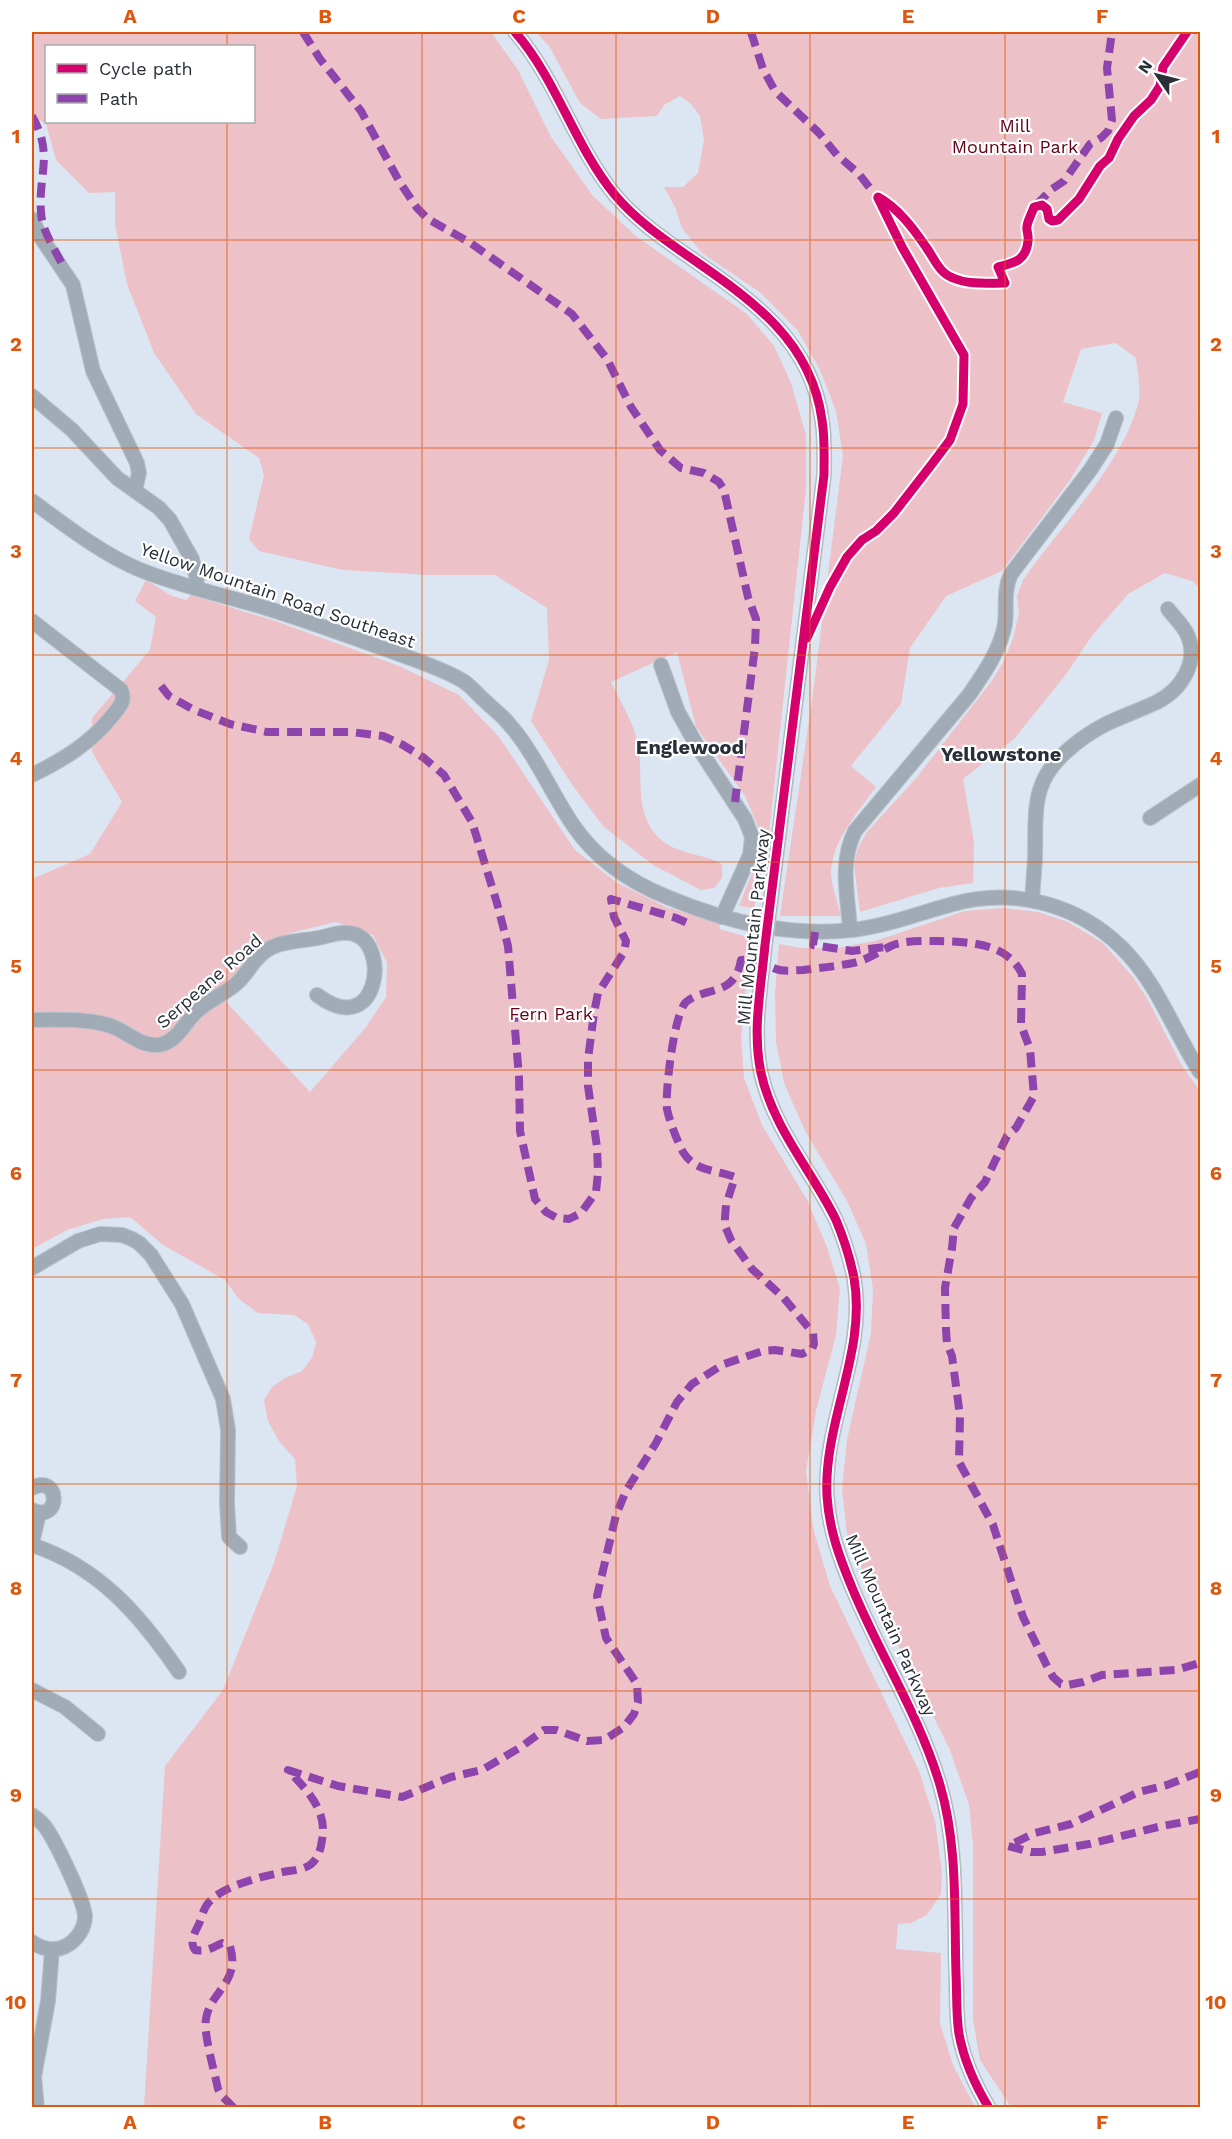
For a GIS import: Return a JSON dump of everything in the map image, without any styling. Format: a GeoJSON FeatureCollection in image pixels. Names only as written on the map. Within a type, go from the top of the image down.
{"type":"FeatureCollection","features":[{"type":"Feature","properties":{"kind":"street","name":"Mill Mountain Parkway"},"geometry":{"type":"LineString","coordinates":[[515,32],[544,74],[585,152],[616,196],[654,232],[732,287],[773,321],[805,365],[819,402],[824,438],[824,474],[765,945],[757,1023],[761,1072],[777,1117],[836,1220],[849,1257],[856,1307],[854,1335],[830,1446],[827,1473],[829,1517],[837,1551],[927,1748],[940,1784],[952,1838],[959,2034],[971,2074],[989,2108]]}},
{"type":"Feature","properties":{"kind":"street"},"geometry":{"type":"LineString","coordinates":[[32,219],[52,254],[68,275],[77,298],[86,348],[93,371],[137,463],[139,473],[135,490]]}},
{"type":"Feature","properties":{"kind":"street"},"geometry":{"type":"LineString","coordinates":[[32,396],[72,430],[117,478],[159,508],[170,520],[192,559],[197,579],[195,588]]}},
{"type":"Feature","properties":{"kind":"street"},"geometry":{"type":"LineString","coordinates":[[850,930],[845,867],[846,853],[855,831],[983,675],[1001,640],[1006,613],[1005,592],[1011,574],[1091,469],[1107,444],[1116,418]]}},
{"type":"Feature","properties":{"kind":"street","name":"Yellow Mountain Road Southeast"},"geometry":{"type":"LineString","coordinates":[[32,501],[112,556],[138,569],[310,622],[410,658],[464,681],[511,725],[574,826],[605,860],[642,886],[694,908],[756,925],[807,932],[872,927],[975,899],[1010,897],[1032,900],[1077,915],[1098,927],[1124,950],[1151,985],[1200,1072]]}},
{"type":"Feature","properties":{"kind":"street"},"geometry":{"type":"LineString","coordinates":[[1032,900],[1037,801],[1041,785],[1053,765],[1085,738],[1105,725],[1158,702],[1168,695],[1185,676],[1190,665],[1191,646],[1184,629],[1168,609]]}},
{"type":"Feature","properties":{"kind":"street"},"geometry":{"type":"LineString","coordinates":[[32,621],[121,690],[123,695],[121,703],[104,726],[80,748],[32,775]]}},
{"type":"Feature","properties":{"kind":"street"},"geometry":{"type":"LineString","coordinates":[[661,665],[678,712],[696,744],[741,812],[752,837],[750,855],[722,916]]}},
{"type":"Feature","properties":{"kind":"street"},"geometry":{"type":"LineString","coordinates":[[1150,818],[1200,785]]}},
{"type":"Feature","properties":{"kind":"street","name":"Serpeane Road"},"geometry":{"type":"LineString","coordinates":[[32,1020],[97,1023],[116,1028],[148,1044],[164,1044],[175,1037],[199,1009],[236,984],[266,951],[284,943],[339,933],[347,932],[362,937],[371,949],[375,971],[365,1001],[354,1008],[345,1009],[326,1002],[317,995]]}},
{"type":"Feature","properties":{"kind":"street"},"geometry":{"type":"LineString","coordinates":[[32,1268],[78,1241],[100,1234],[111,1233],[132,1239],[152,1255],[182,1304],[223,1399],[228,1430],[229,1537],[240,1547]]}},
{"type":"Feature","properties":{"kind":"street"},"geometry":{"type":"LineString","coordinates":[[32,1488],[44,1485],[52,1491],[54,1496],[52,1506],[48,1510],[35,1511],[32,1544],[82,1567],[112,1590],[127,1605],[180,1672]]}},
{"type":"Feature","properties":{"kind":"street"},"geometry":{"type":"LineString","coordinates":[[32,1690],[65,1707],[98,1734]]}},
{"type":"Feature","properties":{"kind":"street"},"geometry":{"type":"LineString","coordinates":[[32,1815],[49,1832],[84,1908],[83,1926],[75,1940],[67,1946],[52,1950],[41,1948],[32,1942]]}},
{"type":"Feature","properties":{"kind":"street"},"geometry":{"type":"LineString","coordinates":[[37,2108],[34,2077],[48,2001],[52,1950]]}},
{"type":"Feature","properties":{"kind":"green space"},"geometry":{"type":"Polygon","coordinates":[[[32,32],[491,32],[518,70],[551,137],[593,196],[637,237],[747,314],[774,346],[791,383],[806,435],[806,489],[768,843],[754,908],[739,906],[764,842],[745,796],[696,727],[677,652],[611,682],[636,736],[639,749],[642,803],[650,827],[666,844],[722,864],[722,878],[714,888],[701,890],[653,865],[603,826],[573,786],[531,721],[549,660],[547,608],[495,575],[429,575],[343,570],[259,551],[249,539],[264,475],[259,458],[196,414],[154,353],[127,284],[115,224],[115,192],[89,193],[56,160],[46,124],[32,116],[32,32]]]}},
{"type":"Feature","properties":{"kind":"green space","name":"Mill Mountain Park"},"geometry":{"type":"Polygon","coordinates":[[[536,32],[1200,32],[1200,399],[1197,413],[1200,415],[1200,588],[1192,581],[1165,573],[1128,594],[1091,637],[1067,673],[1014,739],[963,779],[974,842],[973,883],[939,888],[860,912],[854,864],[858,848],[867,832],[917,777],[991,682],[1004,661],[1019,614],[1017,596],[1023,580],[1104,473],[1130,427],[1139,399],[1136,358],[1116,343],[1081,349],[1063,402],[1102,413],[1094,440],[1070,480],[1002,571],[946,596],[910,648],[901,704],[851,766],[876,787],[840,839],[832,862],[831,874],[841,916],[780,916],[812,701],[843,456],[836,411],[820,370],[798,331],[761,293],[702,253],[682,228],[675,207],[664,187],[683,187],[698,173],[704,140],[700,116],[691,104],[680,96],[664,105],[657,116],[601,119],[580,103],[549,46],[536,32]]]}},
{"type":"Feature","properties":{"kind":"green space","name":"Fern Park"},"geometry":{"type":"Polygon","coordinates":[[[146,580],[172,596],[186,600],[191,595],[278,622],[399,666],[459,695],[499,737],[575,850],[616,882],[666,907],[720,924],[719,929],[751,938],[741,1037],[744,1078],[762,1125],[807,1200],[827,1247],[840,1289],[836,1335],[816,1411],[806,1471],[813,1528],[830,1586],[919,1771],[935,1821],[942,1872],[941,1894],[927,1915],[911,1923],[898,1924],[896,1949],[941,1953],[940,2023],[953,2065],[975,2107],[144,2107],[165,1766],[223,1690],[274,1563],[297,1486],[295,1459],[279,1441],[268,1421],[264,1400],[272,1387],[285,1378],[302,1371],[312,1358],[316,1342],[308,1324],[294,1315],[258,1313],[239,1299],[225,1280],[163,1245],[130,1217],[103,1219],[67,1230],[32,1249],[32,879],[90,854],[122,802],[92,752],[92,718],[150,650],[156,617],[135,601],[146,580]],[[336,922],[290,933],[216,991],[310,1092],[366,1027],[386,997],[387,963],[373,935],[336,922]]]}},
{"type":"Feature","properties":{"kind":"green space"},"geometry":{"type":"Polygon","coordinates":[[[1002,908],[1038,912],[1068,922],[1103,943],[1133,977],[1147,998],[1182,1066],[1200,1091],[1200,2107],[1011,2107],[980,2060],[973,2019],[973,1845],[969,1805],[950,1750],[868,1584],[847,1534],[842,1489],[847,1440],[871,1333],[873,1290],[866,1244],[847,1201],[805,1131],[784,1083],[776,1042],[775,993],[779,944],[802,948],[837,948],[875,941],[965,911],[1002,908]]]}},
{"type":"Feature","properties":{"kind":"marked path"},"geometry":{"type":"LineString","coordinates":[[303,32],[320,59],[361,111],[399,181],[417,208],[428,219],[469,242],[572,314],[607,359],[631,407],[660,450],[681,468],[704,473],[719,482],[724,490],[748,597],[756,619],[755,647],[735,802]]}},
{"type":"Feature","properties":{"kind":"marked path"},"geometry":{"type":"LineString","coordinates":[[751,32],[763,69],[775,91],[819,133],[837,155],[859,174],[880,201]]}},
{"type":"Feature","properties":{"kind":"marked path"},"geometry":{"type":"LineString","coordinates":[[1036,205],[1064,181],[1090,144],[1108,131],[1112,120],[1107,68],[1112,32]]}},
{"type":"Feature","properties":{"kind":"marked path"},"geometry":{"type":"LineString","coordinates":[[32,116],[39,129],[44,153],[42,220],[64,269]]}},
{"type":"Feature","properties":{"kind":"marked path"},"geometry":{"type":"LineString","coordinates":[[161,686],[169,696],[194,710],[230,724],[267,732],[351,732],[383,736],[424,758],[444,775],[472,822],[508,946],[519,1077],[520,1131],[535,1199],[546,1212],[557,1218],[569,1219],[581,1213],[596,1192],[597,1147],[588,1086],[588,1059],[598,993],[624,952],[626,941],[614,917],[611,899],[692,925]]}},
{"type":"Feature","properties":{"kind":"marked path"},"geometry":{"type":"LineString","coordinates":[[815,932],[813,945],[852,951],[885,947]]}},
{"type":"Feature","properties":{"kind":"marked path"},"geometry":{"type":"LineString","coordinates":[[234,2108],[218,2089],[206,2025],[209,2009],[224,1986],[231,1969],[230,1946],[222,1943],[206,1950],[195,1950],[193,1940],[205,1908],[217,1895],[253,1880],[306,1867],[317,1857],[321,1847],[323,1829],[319,1810],[309,1793],[288,1770],[338,1786],[402,1797],[451,1777],[482,1770],[521,1747],[544,1730],[556,1730],[587,1741],[604,1740],[624,1727],[634,1714],[638,1702],[637,1684],[606,1638],[597,1596],[616,1515],[626,1491],[656,1443],[677,1402],[692,1384],[724,1364],[763,1351],[775,1350],[802,1354],[812,1349],[813,1333],[783,1297],[752,1269],[731,1240],[725,1226],[725,1218],[726,1205],[735,1177],[700,1167],[688,1159],[679,1143],[667,1109],[671,1053],[682,1009],[686,1002],[694,997],[719,989],[733,980],[741,960],[755,961],[782,970],[803,970],[858,962],[902,943],[937,941],[985,946],[1007,955],[1015,963],[1022,974],[1021,1025],[1030,1049],[1034,1096],[1016,1128],[1007,1136],[985,1182],[971,1198],[954,1228],[945,1288],[947,1344],[952,1356],[960,1416],[959,1462],[993,1525],[1023,1617],[1053,1677],[1061,1684],[1083,1682],[1102,1675],[1176,1670],[1200,1663]]}},
{"type":"Feature","properties":{"kind":"marked path"},"geometry":{"type":"LineString","coordinates":[[1200,1772],[1167,1785],[1139,1792],[1071,1824],[1035,1833],[1008,1846],[1031,1852],[1042,1852],[1200,1819]]}},
{"type":"Feature","properties":{"kind":"cycle path"},"geometry":{"type":"LineString","coordinates":[[515,32],[543,71],[588,155],[615,195],[649,228],[755,305],[791,344],[805,366],[816,391],[823,427],[824,475],[765,945],[758,1009],[758,1057],[774,1112],[836,1220],[854,1278],[855,1333],[831,1441],[828,1468],[827,1496],[830,1521],[853,1590],[922,1735],[940,1785],[950,1831],[952,1855],[959,2034],[971,2072],[989,2108]]}},
{"type":"Feature","properties":{"kind":"cycle path"},"geometry":{"type":"LineString","coordinates":[[878,197],[905,219],[940,269],[948,276],[972,283],[1005,283],[998,267],[1018,260],[1025,253],[1028,239],[1027,226],[1034,207],[1042,205],[1047,209],[1049,219],[1058,220],[1079,199],[1100,166],[1109,158],[1118,139],[1134,116],[1151,100],[1160,86],[1163,67],[1187,32]]}},
{"type":"Feature","properties":{"kind":"cycle path"},"geometry":{"type":"LineString","coordinates":[[807,638],[830,587],[847,557],[862,540],[876,531],[894,513],[932,464],[950,440],[963,404],[964,355],[902,247],[878,198]]}},
{"type":"Feature","properties":{"kind":"district","name":"Englewood"},"geometry":{"type":"Point","coordinates":[690,747]}},
{"type":"Feature","properties":{"kind":"district","name":"Yellowstone"},"geometry":{"type":"Point","coordinates":[1001,754]}}]}
